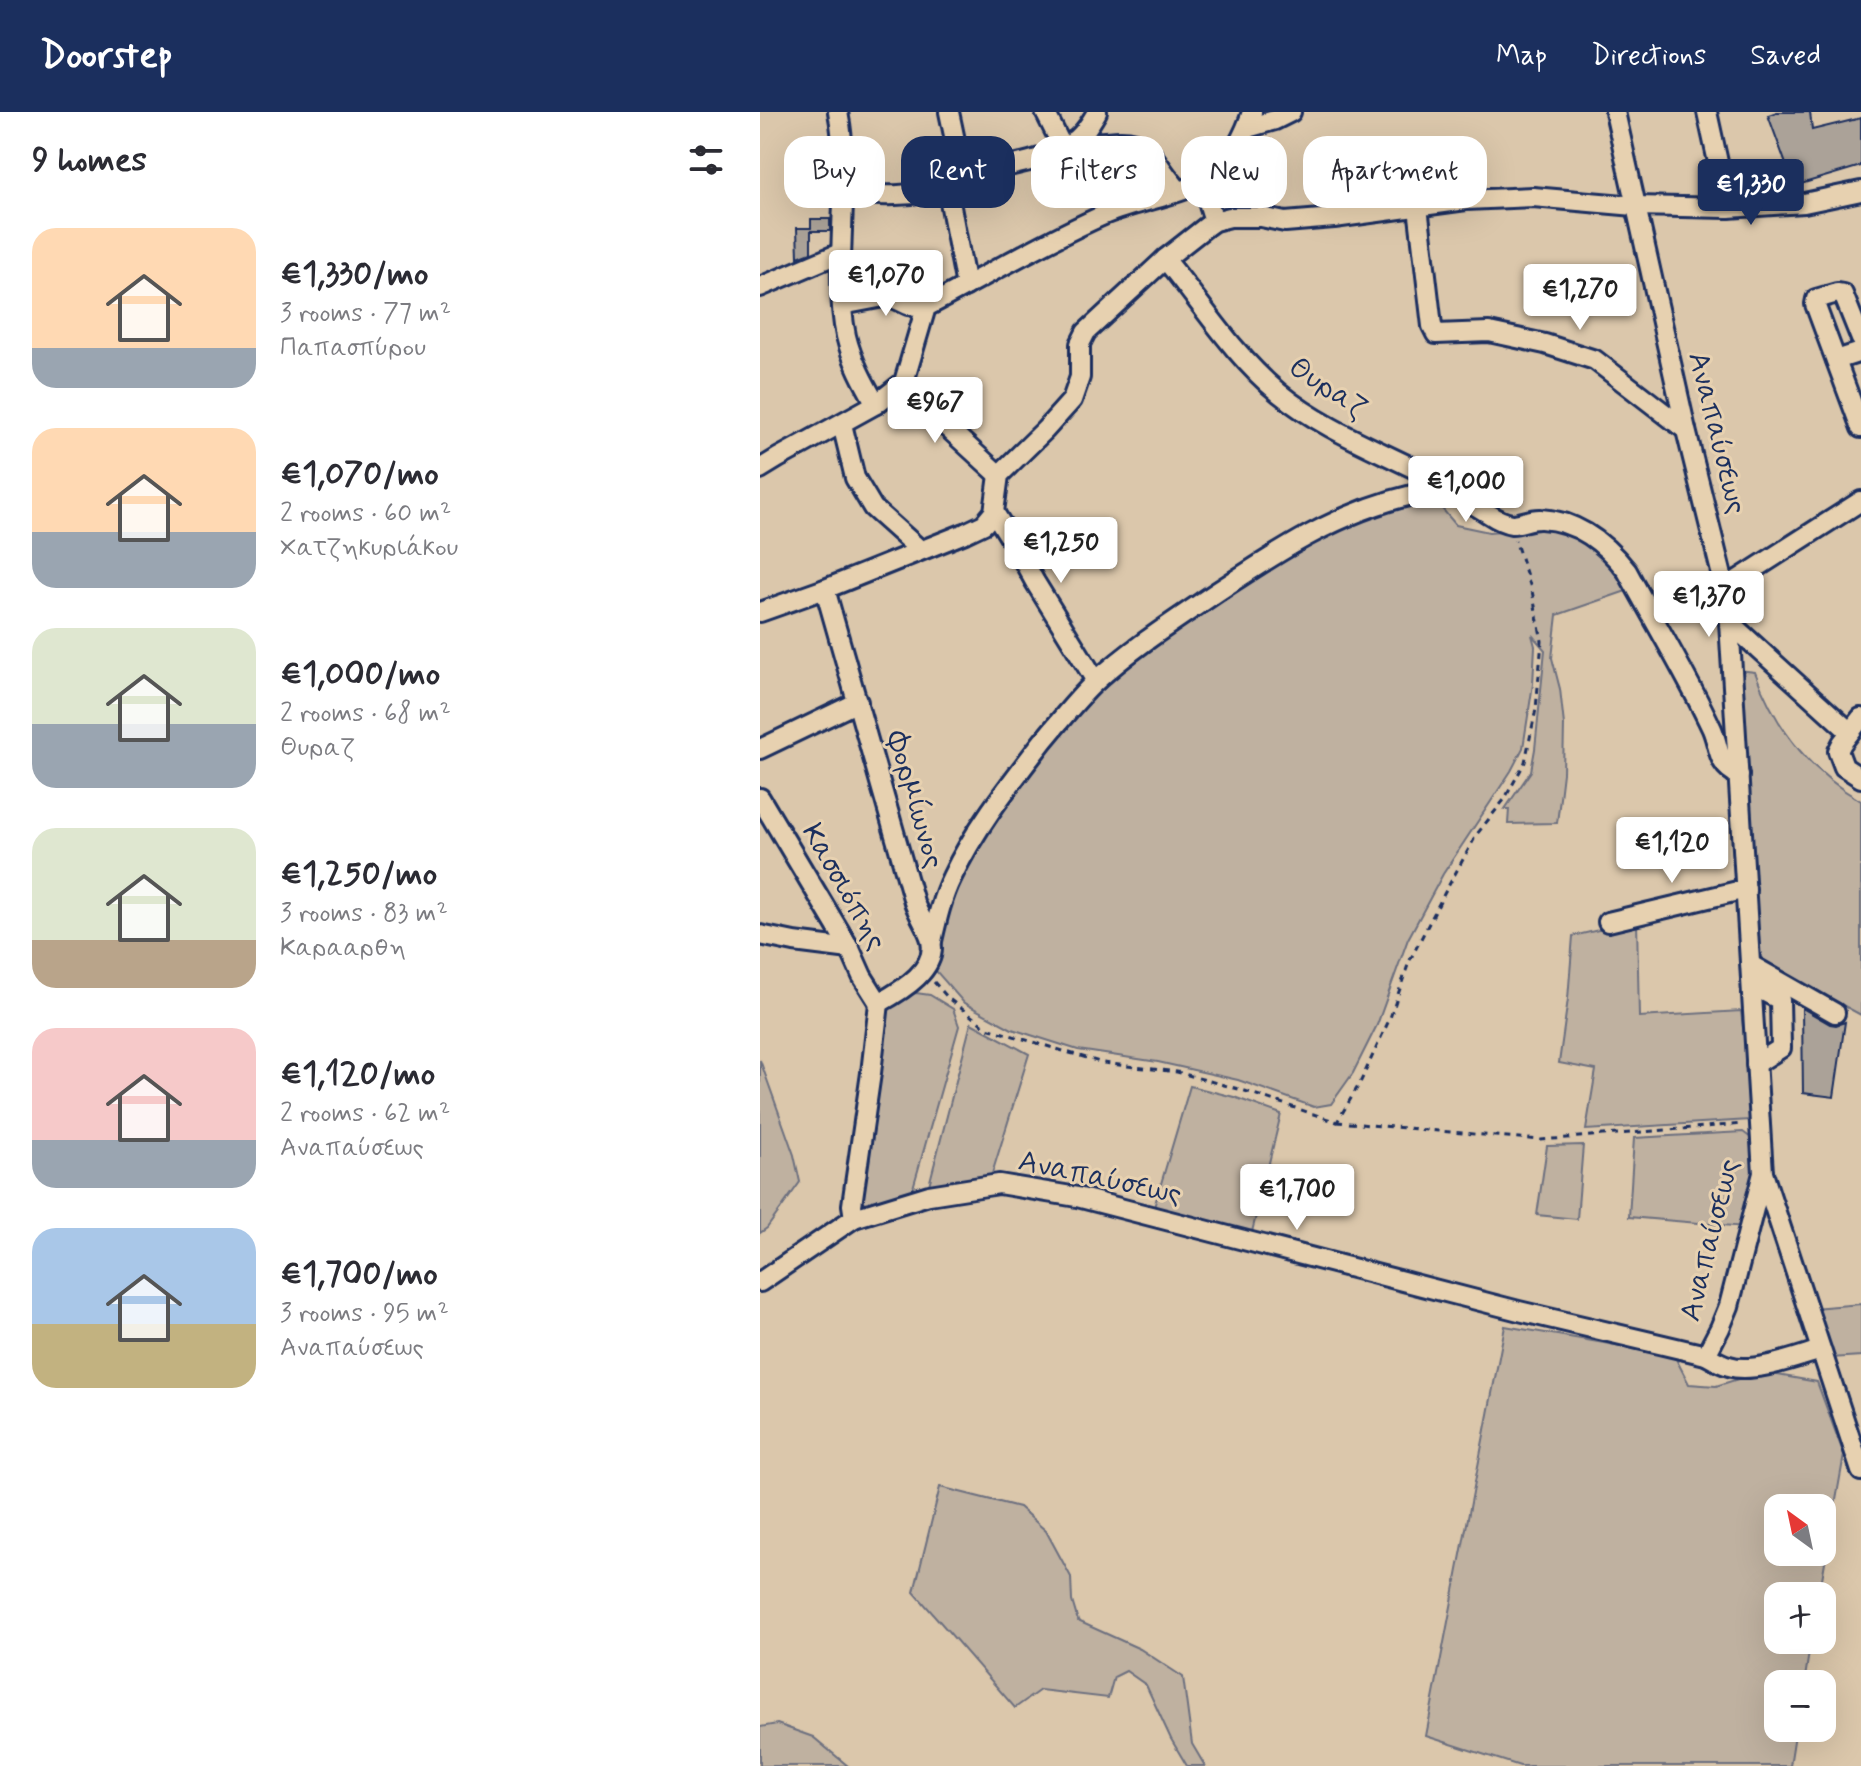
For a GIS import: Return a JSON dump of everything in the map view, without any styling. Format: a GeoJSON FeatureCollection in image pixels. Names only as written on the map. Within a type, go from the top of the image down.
{"type":"FeatureCollection","features":[{"type":"Feature","properties":{"kind":"street"},"geometry":{"type":"LineString","coordinates":[[838,112],[842,136]]}},
{"type":"Feature","properties":{"kind":"street"},"geometry":{"type":"LineString","coordinates":[[949,112],[951,136]]}},
{"type":"Feature","properties":{"kind":"street"},"geometry":{"type":"LineString","coordinates":[[1045,112],[1062,136]]}},
{"type":"Feature","properties":{"kind":"street"},"geometry":{"type":"LineString","coordinates":[[1078,136],[1097,112]]}},
{"type":"Feature","properties":{"kind":"street"},"geometry":{"type":"LineString","coordinates":[[1249,120],[1275,120],[1291,112]]}},
{"type":"Feature","properties":{"kind":"street","name":"Αναπαύσεως"},"geometry":{"type":"LineString","coordinates":[[760,1282],[854,1218],[929,1195],[999,1184],[1077,1197],[1519,1311],[1706,1355],[1729,1306],[1763,1173],[1729,622],[1725,588],[1686,430],[1615,112]]}},
{"type":"Feature","properties":{"kind":"street"},"geometry":{"type":"LineString","coordinates":[[1707,112],[1728,208]]}},
{"type":"Feature","properties":{"kind":"street"},"geometry":{"type":"LineString","coordinates":[[842,305],[889,296],[908,305],[926,307],[1105,215],[1179,191],[1165,172]]}},
{"type":"Feature","properties":{"kind":"street"},"geometry":{"type":"LineString","coordinates":[[1487,199],[1533,197],[1635,206],[1728,208],[1804,203],[1861,191]]}},
{"type":"Feature","properties":{"kind":"street"},"geometry":{"type":"LineString","coordinates":[[842,208],[840,253],[846,334],[864,384],[876,404]]}},
{"type":"Feature","properties":{"kind":"street"},"geometry":{"type":"LineString","coordinates":[[958,208],[966,286]]}},
{"type":"Feature","properties":{"kind":"street"},"geometry":{"type":"LineString","coordinates":[[1210,208],[1214,221]]}},
{"type":"Feature","properties":{"kind":"street"},"geometry":{"type":"LineString","coordinates":[[760,612],[984,524],[994,512],[999,475],[1072,400],[1080,377],[1080,344],[1086,332],[1165,259],[1214,221],[1230,217],[1261,217],[1285,222],[1410,208]]}},
{"type":"Feature","properties":{"kind":"street"},"geometry":{"type":"LineString","coordinates":[[1418,208],[1432,326],[1436,334],[1489,332],[1545,344],[1595,360],[1686,430]]}},
{"type":"Feature","properties":{"kind":"street"},"geometry":{"type":"LineString","coordinates":[[760,287],[840,253]]}},
{"type":"Feature","properties":{"kind":"street","name":"Θυραζ"},"geometry":{"type":"LineString","coordinates":[[1165,259],[1232,346],[1278,392],[1302,410],[1413,468],[1510,524]]}},
{"type":"Feature","properties":{"kind":"street"},"geometry":{"type":"LineString","coordinates":[[1861,339],[1843,294],[1816,299],[1815,304],[1861,428]]}},
{"type":"Feature","properties":{"kind":"street"},"geometry":{"type":"LineString","coordinates":[[760,469],[876,404],[904,382],[926,307]]}},
{"type":"Feature","properties":{"kind":"street"},"geometry":{"type":"LineString","coordinates":[[1836,360],[1861,352]]}},
{"type":"Feature","properties":{"kind":"street"},"geometry":{"type":"LineString","coordinates":[[904,382],[938,419],[999,475]]}},
{"type":"Feature","properties":{"kind":"street"},"geometry":{"type":"LineString","coordinates":[[842,424],[855,478],[873,508],[920,550]]}},
{"type":"Feature","properties":{"kind":"street"},"geometry":{"type":"LineString","coordinates":[[854,1218],[852,1205],[879,1003],[910,984],[924,970],[952,877],[982,825],[1047,736],[1096,681],[1137,648],[1263,561],[1356,511],[1414,495],[1454,491]]}},
{"type":"Feature","properties":{"kind":"street"},"geometry":{"type":"LineString","coordinates":[[1725,588],[1861,501]]}},
{"type":"Feature","properties":{"kind":"street"},"geometry":{"type":"LineString","coordinates":[[994,512],[1096,681]]}},
{"type":"Feature","properties":{"kind":"street"},"geometry":{"type":"LineString","coordinates":[[1510,524],[1539,518],[1560,522],[1578,528],[1613,553],[1627,571],[1701,706],[1714,733],[1723,763],[1739,775]]}},
{"type":"Feature","properties":{"kind":"street","name":"Φορμίωνος"},"geometry":{"type":"LineString","coordinates":[[825,589],[914,902],[932,941]]}},
{"type":"Feature","properties":{"kind":"street"},"geometry":{"type":"LineString","coordinates":[[1729,622],[1856,725],[1838,751],[1844,767],[1861,778]]}},
{"type":"Feature","properties":{"kind":"street"},"geometry":{"type":"LineString","coordinates":[[760,749],[858,702]]}},
{"type":"Feature","properties":{"kind":"street","name":"Κασσιόπης"},"geometry":{"type":"LineString","coordinates":[[760,798],[879,1003]]}},
{"type":"Feature","properties":{"kind":"street"},"geometry":{"type":"LineString","coordinates":[[1608,922],[1746,889]]}},
{"type":"Feature","properties":{"kind":"street"},"geometry":{"type":"LineString","coordinates":[[760,935],[850,949]]}},
{"type":"Feature","properties":{"kind":"street"},"geometry":{"type":"LineString","coordinates":[[1751,965],[1835,1013]]}},
{"type":"Feature","properties":{"kind":"street"},"geometry":{"type":"LineString","coordinates":[[1752,985],[1780,1000],[1781,1048],[1756,1064]]}},
{"type":"Feature","properties":{"kind":"street"},"geometry":{"type":"LineString","coordinates":[[1763,1173],[1861,1471]]}},
{"type":"Feature","properties":{"kind":"street"},"geometry":{"type":"LineString","coordinates":[[1706,1355],[1730,1367],[1743,1368],[1777,1363],[1821,1350]]}},
{"type":"Feature","properties":{"kind":"path"},"geometry":{"type":"LineString","coordinates":[[1337,1122],[1360,1083],[1390,1018],[1409,962],[1444,894],[1477,834],[1504,800],[1525,762],[1536,709],[1542,641],[1532,591],[1510,524]]}},
{"type":"Feature","properties":{"kind":"path"},"geometry":{"type":"LineString","coordinates":[[924,970],[949,999],[987,1028],[1103,1063],[1177,1072],[1337,1122],[1541,1140],[1760,1123]]}},
{"type":"Feature","properties":{"kind":"shaded area"},"geometry":{"type":"Polygon","coordinates":[[[1432,497],[1456,525],[1489,532],[1550,527],[1591,541],[1632,589],[1557,615],[1552,658],[1560,689],[1564,725],[1563,773],[1557,823],[1508,824],[1509,809],[1505,809],[1531,771],[1535,749],[1545,650],[1532,635],[1535,646],[1533,684],[1523,748],[1443,874],[1408,939],[1377,1025],[1353,1073],[1331,1104],[1314,1107],[1238,1080],[1158,1062],[1078,1050],[1012,1029],[964,1003],[936,971],[955,881],[1004,804],[1083,701],[1135,655],[1281,556],[1359,515],[1432,497]]]}},
{"type":"Feature","properties":{"kind":"shaded area"},"geometry":{"type":"Polygon","coordinates":[[[1738,670],[1755,672],[1773,711],[1796,746],[1826,776],[1861,801],[1861,1015],[1757,959],[1738,670]]]}},
{"type":"Feature","properties":{"kind":"shaded area"},"geometry":{"type":"Polygon","coordinates":[[[1637,921],[1639,1017],[1741,1011],[1750,1088],[1750,1120],[1586,1130],[1596,1070],[1559,1063],[1573,936],[1637,921]]]}},
{"type":"Feature","properties":{"kind":"shaded area"},"geometry":{"type":"Polygon","coordinates":[[[916,993],[930,995],[953,1009],[959,1026],[911,1195],[871,1204],[859,1201],[883,1017],[895,1000],[916,993]]]}},
{"type":"Feature","properties":{"kind":"shaded area"},"geometry":{"type":"Polygon","coordinates":[[[971,1023],[1029,1054],[991,1177],[928,1189],[971,1023]]]}},
{"type":"Feature","properties":{"kind":"shaded area"},"geometry":{"type":"Polygon","coordinates":[[[760,1060],[794,1155],[800,1182],[767,1228],[760,1233],[760,1060]]]}},
{"type":"Feature","properties":{"kind":"shaded area"},"geometry":{"type":"Polygon","coordinates":[[[1190,1086],[1234,1097],[1281,1114],[1250,1240],[1152,1214],[1190,1086]]]}},
{"type":"Feature","properties":{"kind":"shaded area"},"geometry":{"type":"Polygon","coordinates":[[[1743,1132],[1751,1138],[1757,1169],[1745,1227],[1629,1217],[1634,1138],[1743,1132]]]}},
{"type":"Feature","properties":{"kind":"shaded area"},"geometry":{"type":"Polygon","coordinates":[[[1583,1145],[1577,1219],[1537,1215],[1547,1146],[1583,1145]]]}},
{"type":"Feature","properties":{"kind":"shaded area"},"geometry":{"type":"Polygon","coordinates":[[[1861,1304],[1861,1356],[1831,1358],[1813,1308],[1861,1304]]]}},
{"type":"Feature","properties":{"kind":"shaded area"},"geometry":{"type":"Polygon","coordinates":[[[1505,1326],[1674,1355],[1689,1384],[1716,1386],[1760,1372],[1817,1382],[1844,1455],[1836,1500],[1836,1494],[1764,1494],[1764,1566],[1824,1566],[1821,1582],[1764,1582],[1764,1654],[1809,1654],[1806,1670],[1764,1670],[1764,1742],[1794,1742],[1790,1766],[1520,1766],[1426,1736],[1505,1326]]]}},
{"type":"Feature","properties":{"kind":"shaded area"},"geometry":{"type":"Polygon","coordinates":[[[940,1487],[1019,1507],[1046,1531],[1071,1577],[1072,1601],[1078,1621],[1140,1649],[1183,1677],[1192,1744],[1205,1766],[1187,1766],[1146,1685],[1126,1671],[1114,1677],[1108,1698],[1040,1690],[1015,1708],[914,1592],[940,1487]]]}},
{"type":"Feature","properties":{"kind":"shaded area"},"geometry":{"type":"Polygon","coordinates":[[[777,1724],[813,1737],[848,1766],[760,1766],[760,1727],[777,1724]]]}},
{"type":"Feature","properties":{"kind":"building"},"geometry":{"type":"Polygon","coordinates":[[[1810,112],[1812,130],[1861,118],[1861,166],[1794,186],[1768,115],[1810,112]]]}},
{"type":"Feature","properties":{"kind":"building"},"geometry":{"type":"Polygon","coordinates":[[[811,219],[830,219],[830,231],[811,231],[811,252],[798,257],[797,228],[811,228],[811,219]]]}},
{"type":"Feature","properties":{"kind":"building"},"geometry":{"type":"Polygon","coordinates":[[[1802,1008],[1830,1024],[1845,1022],[1834,1097],[1803,1093],[1802,1008]]]}}]}
